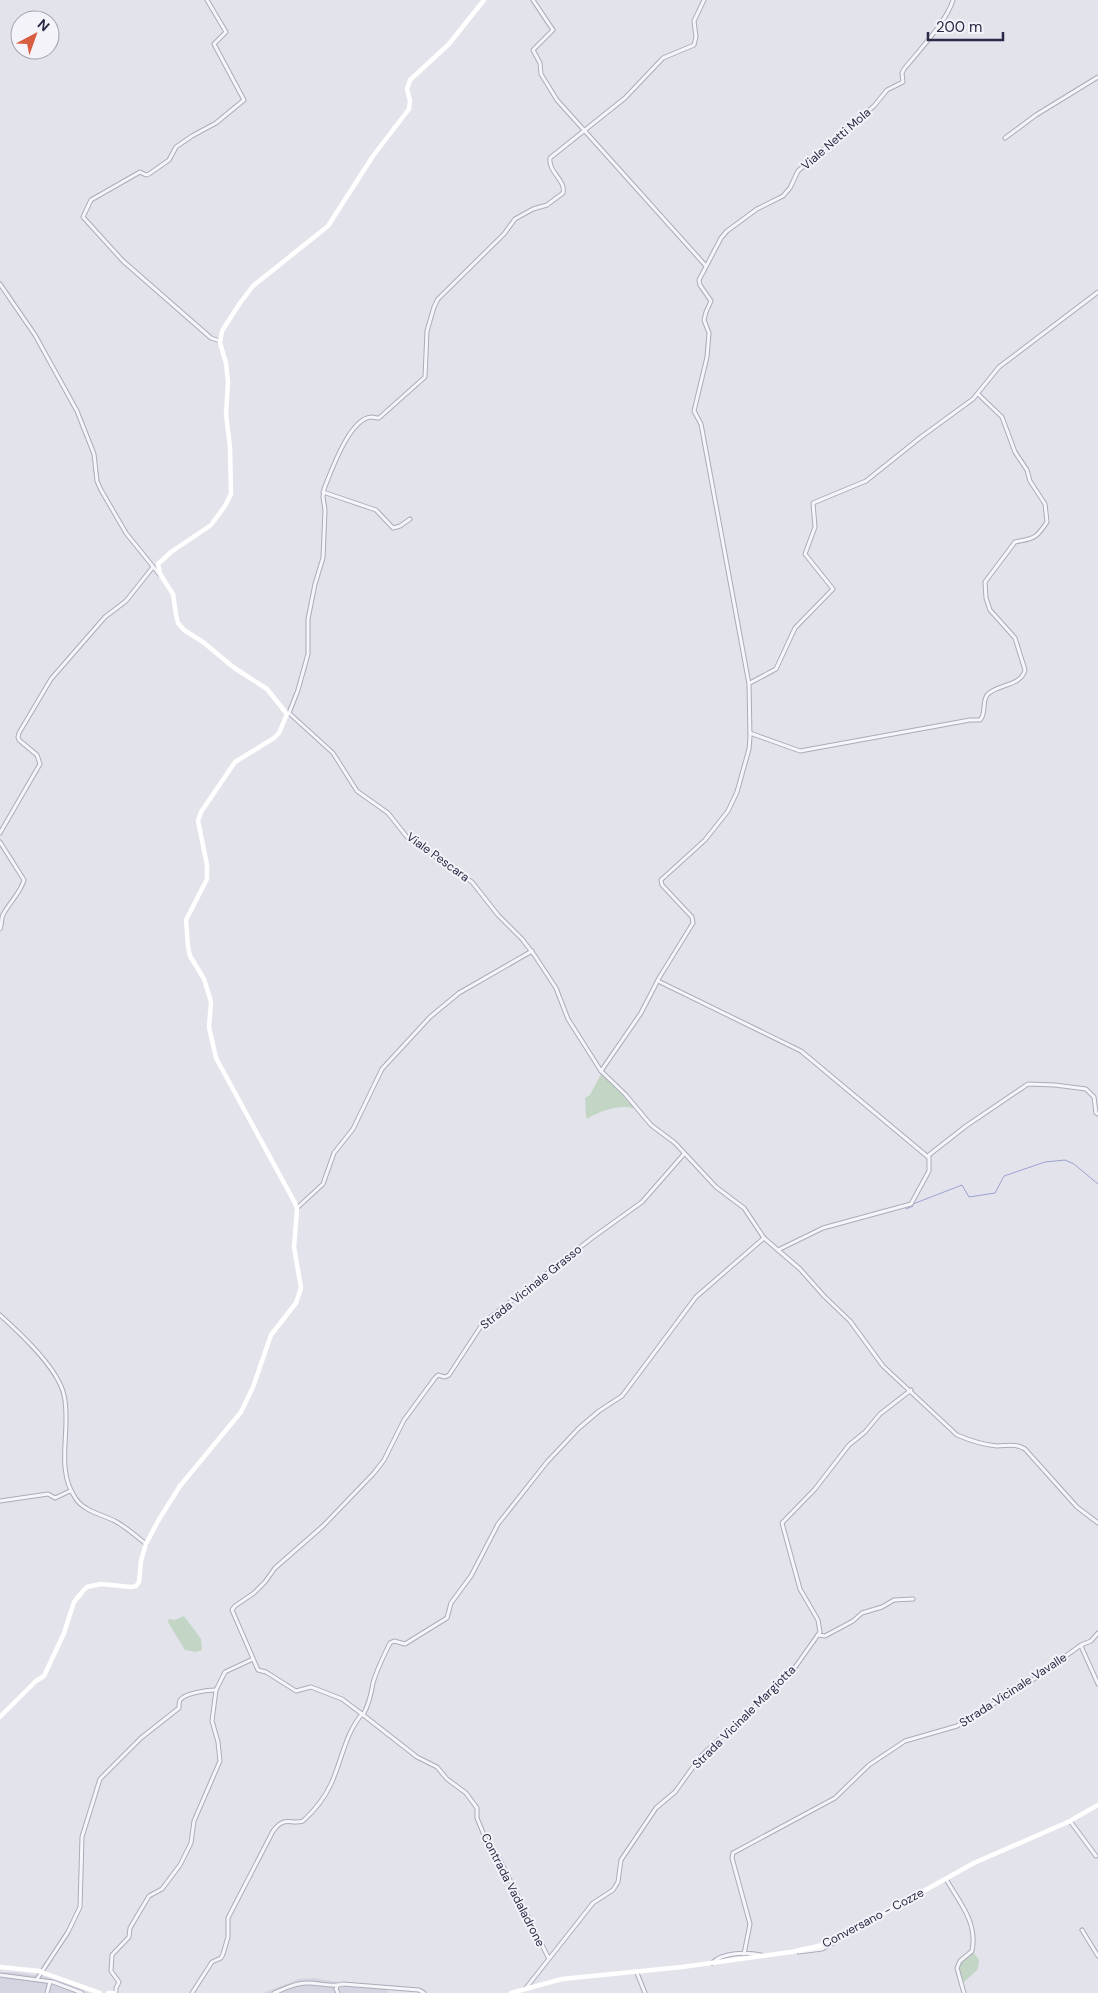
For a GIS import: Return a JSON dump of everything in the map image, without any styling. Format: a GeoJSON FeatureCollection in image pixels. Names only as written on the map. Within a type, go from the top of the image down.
{"type":"FeatureCollection","features":[{"type":"Feature","properties":{"kind":"street"},"geometry":{"type":"LineString","coordinates":[[207,0],[226,32],[214,44],[244,100],[216,123],[176,147],[169,160],[149,174],[146,175],[140,172],[91,200],[83,218],[117,256],[150,286],[211,338],[220,341]]}},
{"type":"Feature","properties":{"kind":"street"},"geometry":{"type":"LineString","coordinates":[[288,713],[267,689],[233,667],[203,642],[184,630],[178,623],[173,594],[158,569],[160,561],[211,525],[225,506],[230,494],[230,448],[226,414],[228,374],[220,341],[222,332],[253,286],[328,226],[373,156],[409,109],[410,102],[406,89],[410,80],[449,44],[484,0]]}},
{"type":"Feature","properties":{"kind":"street"},"geometry":{"type":"LineString","coordinates":[[533,0],[553,30],[533,50],[540,63],[542,74],[557,100],[706,266]]}},
{"type":"Feature","properties":{"kind":"street"},"geometry":{"type":"LineString","coordinates":[[0,1717],[36,1681],[44,1676],[64,1633],[74,1602],[83,1591],[94,1584],[125,1587],[136,1586],[139,1582],[141,1561],[146,1544],[158,1521],[180,1486],[241,1412],[253,1387],[271,1335],[296,1303],[301,1288],[294,1247],[297,1209],[216,1058],[209,1027],[211,1002],[204,979],[190,956],[186,925],[189,914],[207,879],[207,866],[198,821],[201,812],[235,762],[279,733],[298,690],[308,654],[308,619],[314,585],[323,558],[325,510],[323,492],[349,435],[369,418],[379,418],[425,377],[427,331],[438,299],[504,234],[515,219],[528,211],[547,205],[563,193],[563,186],[549,160],[625,98],[663,58],[694,45],[696,37],[694,21],[704,0]]}},
{"type":"Feature","properties":{"kind":"street","name":"Viale Netti Mola"},"geometry":{"type":"LineString","coordinates":[[749,684],[701,424],[694,411],[708,345],[708,330],[704,320],[711,302],[699,281],[722,238],[728,231],[757,210],[783,196],[788,191],[798,171],[874,106],[887,90],[901,83],[904,69],[933,33],[949,9],[952,0]]}},
{"type":"Feature","properties":{"kind":"street"},"geometry":{"type":"LineString","coordinates":[[1005,138],[1032,118],[1098,77]]}},
{"type":"Feature","properties":{"kind":"street"},"geometry":{"type":"LineString","coordinates":[[0,284],[35,335],[77,411],[94,454],[97,482],[101,490],[126,534],[152,567],[160,574]]}},
{"type":"Feature","properties":{"kind":"street"},"geometry":{"type":"LineString","coordinates":[[601,1070],[641,1013],[693,921],[662,885],[661,880],[712,834],[734,801],[746,757],[750,733],[749,684],[776,669],[794,630],[833,589],[805,554],[815,527],[813,503],[866,481],[978,394],[999,367],[1098,292]]}},
{"type":"Feature","properties":{"kind":"street"},"geometry":{"type":"LineString","coordinates":[[750,733],[800,751],[970,720],[980,720],[983,717],[984,698],[995,688],[1017,681],[1024,674],[1022,660],[1014,638],[990,610],[986,598],[985,582],[1015,542],[1030,540],[1041,530],[1047,522],[1046,509],[1045,504],[1035,490],[1015,452],[1002,417],[978,394]]}},
{"type":"Feature","properties":{"kind":"street"},"geometry":{"type":"LineString","coordinates":[[323,492],[376,510],[393,528],[410,519]]}},
{"type":"Feature","properties":{"kind":"street"},"geometry":{"type":"LineString","coordinates":[[0,833],[40,764],[37,755],[19,740],[19,733],[51,679],[105,617],[129,597],[152,567]]}},
{"type":"Feature","properties":{"kind":"street","name":"Viale Pescara"},"geometry":{"type":"LineString","coordinates":[[288,713],[333,753],[357,791],[388,813],[407,837],[472,882],[498,915],[532,951],[556,988],[568,1019],[601,1070],[625,1094],[651,1125],[675,1143],[716,1187],[744,1208],[764,1238],[800,1269],[824,1296],[846,1316],[883,1366],[911,1390],[957,1435],[994,1446],[1015,1445],[1025,1448],[1077,1507],[1098,1523]]}},
{"type":"Feature","properties":{"kind":"street"},"geometry":{"type":"LineString","coordinates":[[0,842],[24,880],[2,915],[0,929]]}},
{"type":"Feature","properties":{"kind":"street"},"geometry":{"type":"LineString","coordinates":[[297,1209],[323,1184],[334,1153],[353,1129],[382,1069],[430,1017],[459,993],[532,951]]}},
{"type":"Feature","properties":{"kind":"street"},"geometry":{"type":"LineString","coordinates":[[658,981],[801,1051],[928,1157]]}},
{"type":"Feature","properties":{"kind":"street"},"geometry":{"type":"LineString","coordinates":[[778,1250],[823,1228],[911,1204],[929,1171],[928,1157],[932,1151],[1028,1084],[1086,1089],[1094,1097],[1098,1114]]}},
{"type":"Feature","properties":{"kind":"street","name":"Strada Vicinale Grasso"},"geometry":{"type":"LineString","coordinates":[[253,1659],[232,1610],[235,1606],[266,1582],[275,1568],[323,1526],[374,1473],[384,1460],[404,1420],[435,1378],[438,1375],[445,1377],[449,1375],[483,1323],[592,1238],[642,1202],[684,1154]]}},
{"type":"Feature","properties":{"kind":"street"},"geometry":{"type":"LineString","coordinates":[[192,1993],[212,1962],[221,1958],[223,1954],[228,1937],[228,1918],[273,1831],[280,1823],[286,1820],[303,1821],[323,1797],[332,1782],[350,1733],[370,1701],[374,1678],[390,1642],[394,1641],[405,1644],[447,1618],[451,1603],[471,1576],[498,1524],[547,1462],[579,1428],[599,1411],[622,1396],[696,1297],[764,1238]]}},
{"type":"Feature","properties":{"kind":"street"},"geometry":{"type":"LineString","coordinates":[[0,1315],[47,1364],[63,1392],[66,1439],[64,1450],[65,1469],[76,1499],[84,1507],[117,1522],[146,1544]]}},
{"type":"Feature","properties":{"kind":"street"},"geometry":{"type":"LineString","coordinates":[[911,1390],[880,1414],[849,1445],[815,1490],[782,1522],[800,1589],[818,1620],[820,1632],[817,1635],[825,1636],[852,1621],[862,1613],[882,1607],[894,1600],[914,1599]]}},
{"type":"Feature","properties":{"kind":"street"},"geometry":{"type":"LineString","coordinates":[[0,1501],[48,1494],[55,1498],[70,1491],[72,1492]]}},
{"type":"Feature","properties":{"kind":"street","name":"Strada Vicinale Vavalle"},"geometry":{"type":"LineString","coordinates":[[744,1954],[750,1924],[732,1858],[733,1853],[835,1798],[869,1765],[899,1745],[926,1734],[958,1726],[1034,1679],[1081,1645],[1091,1641],[1098,1633]]}},
{"type":"Feature","properties":{"kind":"street","name":"Strada Vicinale Margiotta"},"geometry":{"type":"LineString","coordinates":[[525,1989],[593,1903],[613,1890],[618,1882],[621,1860],[653,1812],[675,1792],[701,1756],[791,1673],[817,1635]]}},
{"type":"Feature","properties":{"kind":"street"},"geometry":{"type":"LineString","coordinates":[[1081,1645],[1098,1684]]}},
{"type":"Feature","properties":{"kind":"street"},"geometry":{"type":"LineString","coordinates":[[112,1993],[119,1982],[111,1971],[112,1955],[129,1937],[130,1928],[149,1896],[162,1889],[180,1865],[191,1843],[194,1820],[220,1761],[218,1742],[212,1721],[216,1690],[225,1672],[253,1659]]}},
{"type":"Feature","properties":{"kind":"street","name":"Contrada Vadaladrone"},"geometry":{"type":"LineString","coordinates":[[253,1659],[258,1670],[266,1672],[296,1691],[312,1687],[342,1699],[417,1757],[437,1767],[447,1779],[466,1793],[477,1808],[477,1818],[489,1847],[498,1856],[548,1958]]}},
{"type":"Feature","properties":{"kind":"street"},"geometry":{"type":"LineString","coordinates":[[37,1979],[68,1932],[80,1906],[82,1837],[101,1777],[141,1738],[177,1710],[181,1699],[201,1691],[216,1690]]}},
{"type":"Feature","properties":{"kind":"street","name":"Conversano - Cozze"},"geometry":{"type":"LineString","coordinates":[[511,1993],[562,1979],[712,1963],[791,1952],[823,1945],[974,1863],[1070,1821],[1098,1804]]}},
{"type":"Feature","properties":{"kind":"street"},"geometry":{"type":"LineString","coordinates":[[1070,1821],[1096,1856]]}},
{"type":"Feature","properties":{"kind":"street"},"geometry":{"type":"LineString","coordinates":[[946,1879],[966,1912],[973,1929],[972,1951],[960,1961],[957,1968],[964,1993]]}},
{"type":"Feature","properties":{"kind":"street"},"geometry":{"type":"LineString","coordinates":[[1082,1930],[1098,1956]]}},
{"type":"Feature","properties":{"kind":"street"},"geometry":{"type":"LineString","coordinates":[[712,1963],[719,1958],[744,1954],[765,1955]]}},
{"type":"Feature","properties":{"kind":"street"},"geometry":{"type":"LineString","coordinates":[[0,1967],[41,1972],[98,1993]]}},
{"type":"Feature","properties":{"kind":"street"},"geometry":{"type":"LineString","coordinates":[[637,1972],[645,1993]]}},
{"type":"Feature","properties":{"kind":"street"},"geometry":{"type":"LineString","coordinates":[[0,1975],[37,1979],[82,1993]]}},
{"type":"Feature","properties":{"kind":"street"},"geometry":{"type":"LineString","coordinates":[[47,1993],[50,1982]]}},
{"type":"Feature","properties":{"kind":"street"},"geometry":{"type":"LineString","coordinates":[[274,1993],[305,1983],[419,1990],[424,1993]]}},
{"type":"Feature","properties":{"kind":"street"},"geometry":{"type":"LineString","coordinates":[[337,1986],[338,1993]]}},
{"type":"Feature","properties":{"kind":"shaded area"},"geometry":{"type":"Polygon","coordinates":[[[0,1972],[15,1972],[47,1977],[89,1993],[0,1993],[0,1972]]]}},
{"type":"Feature","properties":{"kind":"shaded area"},"geometry":{"type":"Polygon","coordinates":[[[314,1978],[387,1990],[388,1993],[263,1993],[299,1979],[314,1978]]]}},
{"type":"Feature","properties":{"kind":"green space"},"geometry":{"type":"Polygon","coordinates":[[[601,1074],[635,1109],[617,1107],[587,1119],[585,1098],[590,1095],[601,1074]]]}},
{"type":"Feature","properties":{"kind":"green space"},"geometry":{"type":"Polygon","coordinates":[[[184,1616],[201,1639],[202,1650],[196,1652],[185,1650],[168,1622],[169,1619],[175,1620],[184,1616]]]}},
{"type":"Feature","properties":{"kind":"green space"},"geometry":{"type":"Polygon","coordinates":[[[973,1952],[979,1960],[978,1969],[962,1984],[958,1965],[973,1952]]]}},
{"type":"Feature","properties":{"kind":"waterway"},"geometry":{"type":"LineString","coordinates":[[913,1204],[962,1185],[969,1197],[995,1193],[1004,1176],[1045,1162],[1065,1160],[1074,1164],[1098,1184]]}},
{"type":"Feature","properties":{"kind":"waterway"},"geometry":{"type":"LineString","coordinates":[[906,1209],[913,1206]]}}]}
